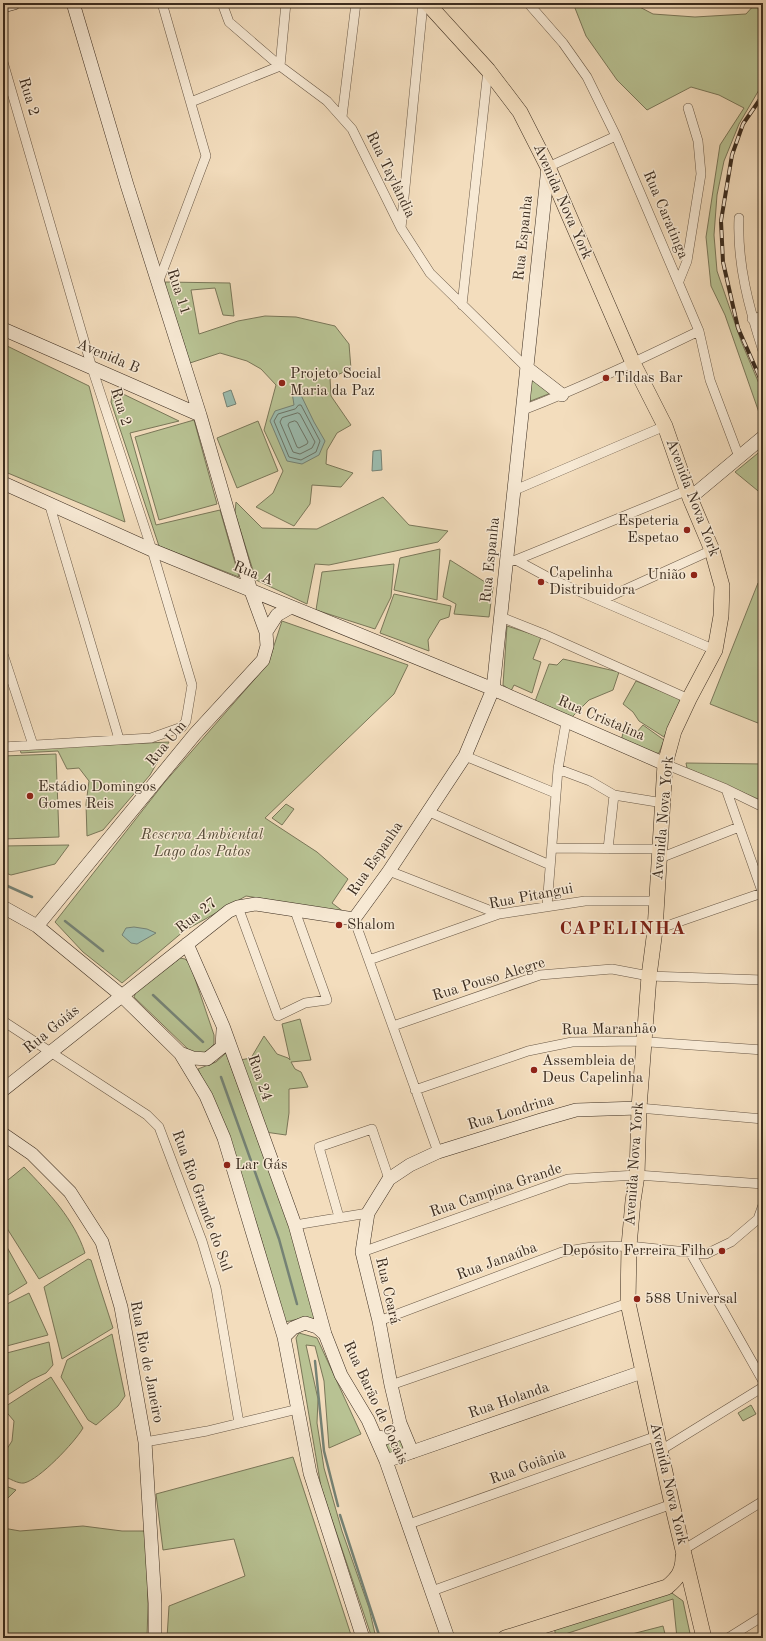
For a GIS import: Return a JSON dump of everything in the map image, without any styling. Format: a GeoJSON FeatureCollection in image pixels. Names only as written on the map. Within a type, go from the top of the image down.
{"type":"FeatureCollection","features":[{"type":"Feature","properties":{"kind":"main road","name":"Avenida Nova York"},"geometry":{"type":"LineString","coordinates":[[427,3],[488,70],[520,112],[548,167],[633,363],[665,426],[689,494],[712,550],[722,586],[721,616],[715,650],[674,731],[665,764],[661,854],[655,930],[649,976],[639,1108],[637,1175],[632,1201],[629,1246],[628,1303],[642,1372],[704,1638]]}},
{"type":"Feature","properties":{"kind":"main road"},"geometry":{"type":"LineString","coordinates":[[505,1638],[667,1587],[681,1574],[683,1565],[683,1550]]}},
{"type":"Feature","properties":{"kind":"main road"},"geometry":{"type":"LineString","coordinates":[[667,1587],[681,1591],[696,1602]]}},
{"type":"Feature","properties":{"kind":"street"},"geometry":{"type":"LineString","coordinates":[[3,6],[14,3]]}},
{"type":"Feature","properties":{"kind":"street","name":"Rua 11"},"geometry":{"type":"LineString","coordinates":[[73,3],[158,283],[200,415],[251,591]]}},
{"type":"Feature","properties":{"kind":"street"},"geometry":{"type":"LineString","coordinates":[[158,283],[206,156],[162,3]]}},
{"type":"Feature","properties":{"kind":"street","name":"Rua Taylândia"},"geometry":{"type":"LineString","coordinates":[[222,3],[229,22],[280,66],[327,101],[342,117],[352,129],[401,228],[430,272],[527,368]]}},
{"type":"Feature","properties":{"kind":"street"},"geometry":{"type":"LineString","coordinates":[[191,102],[280,66],[286,3]]}},
{"type":"Feature","properties":{"kind":"street"},"geometry":{"type":"LineString","coordinates":[[342,117],[356,3]]}},
{"type":"Feature","properties":{"kind":"street"},"geometry":{"type":"LineString","coordinates":[[401,228],[423,3]]}},
{"type":"Feature","properties":{"kind":"street","name":"Rua Caratinga"},"geometry":{"type":"LineString","coordinates":[[528,3],[563,43],[587,77],[616,136],[699,331],[710,380],[739,457]]}},
{"type":"Feature","properties":{"kind":"street","name":"Rua 2"},"geometry":{"type":"LineString","coordinates":[[3,62],[92,368],[152,550],[192,685],[186,721],[182,727]]}},
{"type":"Feature","properties":{"kind":"street"},"geometry":{"type":"LineString","coordinates":[[462,305],[488,70]]}},
{"type":"Feature","properties":{"kind":"street"},"geometry":{"type":"LineString","coordinates":[[678,281],[687,261],[701,174],[698,141],[688,108]]}},
{"type":"Feature","properties":{"kind":"street"},"geometry":{"type":"LineString","coordinates":[[548,167],[616,136]]}},
{"type":"Feature","properties":{"kind":"street","name":"Rua Espanha"},"geometry":{"type":"LineString","coordinates":[[354,919],[389,871],[427,811],[465,756],[494,689],[501,618],[512,561],[515,490],[548,167]]}},
{"type":"Feature","properties":{"kind":"street"},"geometry":{"type":"LineString","coordinates":[[739,218],[740,260],[752,319],[763,352]]}},
{"type":"Feature","properties":{"kind":"street"},"geometry":{"type":"LineString","coordinates":[[752,319],[763,316]]}},
{"type":"Feature","properties":{"kind":"street","name":"Avenida B"},"geometry":{"type":"LineString","coordinates":[[3,329],[200,415]]}},
{"type":"Feature","properties":{"kind":"street"},"geometry":{"type":"LineString","coordinates":[[523,410],[562,395],[699,331]]}},
{"type":"Feature","properties":{"kind":"street"},"geometry":{"type":"LineString","coordinates":[[527,368],[562,395]]}},
{"type":"Feature","properties":{"kind":"street"},"geometry":{"type":"LineString","coordinates":[[515,490],[665,426]]}},
{"type":"Feature","properties":{"kind":"street"},"geometry":{"type":"LineString","coordinates":[[512,561],[689,494],[763,437]]}},
{"type":"Feature","properties":{"kind":"street","name":"Rua A"},"geometry":{"type":"LineString","coordinates":[[3,483],[152,550],[494,689]]}},
{"type":"Feature","properties":{"kind":"street"},"geometry":{"type":"LineString","coordinates":[[49,503],[119,739]]}},
{"type":"Feature","properties":{"kind":"street"},"geometry":{"type":"LineString","coordinates":[[602,600],[712,550]]}},
{"type":"Feature","properties":{"kind":"street"},"geometry":{"type":"LineString","coordinates":[[512,561],[715,650]]}},
{"type":"Feature","properties":{"kind":"street","name":"Rua Um"},"geometry":{"type":"LineString","coordinates":[[37,926],[195,734],[263,660],[267,646],[266,632],[251,591]]}},
{"type":"Feature","properties":{"kind":"street"},"geometry":{"type":"LineString","coordinates":[[266,632],[277,615],[291,607]]}},
{"type":"Feature","properties":{"kind":"street"},"geometry":{"type":"LineString","coordinates":[[501,618],[552,638],[689,699]]}},
{"type":"Feature","properties":{"kind":"street"},"geometry":{"type":"LineString","coordinates":[[3,654],[33,745]]}},
{"type":"Feature","properties":{"kind":"street","name":"Rua Cristalina"},"geometry":{"type":"LineString","coordinates":[[494,689],[566,722],[726,788],[763,807]]}},
{"type":"Feature","properties":{"kind":"street"},"geometry":{"type":"LineString","coordinates":[[547,906],[555,793],[566,722]]}},
{"type":"Feature","properties":{"kind":"street"},"geometry":{"type":"LineString","coordinates":[[3,747],[151,738],[182,727],[195,734]]}},
{"type":"Feature","properties":{"kind":"street"},"geometry":{"type":"LineString","coordinates":[[465,756],[555,793]]}},
{"type":"Feature","properties":{"kind":"street"},"geometry":{"type":"LineString","coordinates":[[558,769],[590,781],[614,795],[663,803]]}},
{"type":"Feature","properties":{"kind":"street"},"geometry":{"type":"LineString","coordinates":[[655,930],[763,894],[726,788]]}},
{"type":"Feature","properties":{"kind":"street"},"geometry":{"type":"LineString","coordinates":[[608,849],[614,795]]}},
{"type":"Feature","properties":{"kind":"street"},"geometry":{"type":"LineString","coordinates":[[427,811],[550,865]]}},
{"type":"Feature","properties":{"kind":"street"},"geometry":{"type":"LineString","coordinates":[[552,848],[608,849],[661,854],[739,827]]}},
{"type":"Feature","properties":{"kind":"street"},"geometry":{"type":"LineString","coordinates":[[389,871],[499,914]]}},
{"type":"Feature","properties":{"kind":"street","name":"Rua Pitangui"},"geometry":{"type":"LineString","coordinates":[[369,960],[499,914],[585,901],[657,901]]}},
{"type":"Feature","properties":{"kind":"street","name":"Rua 27"},"geometry":{"type":"LineString","coordinates":[[121,996],[229,911],[238,907],[256,904],[354,919]]}},
{"type":"Feature","properties":{"kind":"street"},"geometry":{"type":"LineString","coordinates":[[3,907],[37,926],[121,996],[180,1053],[206,1096],[224,1138],[284,1337],[310,1473],[363,1638]]}},
{"type":"Feature","properties":{"kind":"street"},"geometry":{"type":"LineString","coordinates":[[238,907],[278,1016],[305,1003],[327,1000],[295,911]]}},
{"type":"Feature","properties":{"kind":"street"},"geometry":{"type":"LineString","coordinates":[[354,919],[438,1152]]}},
{"type":"Feature","properties":{"kind":"street","name":"Rua 24"},"geometry":{"type":"LineString","coordinates":[[187,944],[223,1026],[295,1225]]}},
{"type":"Feature","properties":{"kind":"street","name":"Rua Pouso Alegre"},"geometry":{"type":"LineString","coordinates":[[393,1026],[540,975],[612,969],[649,976],[763,980]]}},
{"type":"Feature","properties":{"kind":"street","name":"Rua Goiás"},"geometry":{"type":"LineString","coordinates":[[3,1090],[121,996]]}},
{"type":"Feature","properties":{"kind":"street","name":"Rua Rio Grande do Sul"},"geometry":{"type":"LineString","coordinates":[[3,1021],[147,1115],[159,1127],[202,1241],[216,1288],[239,1423]]}},
{"type":"Feature","properties":{"kind":"street"},"geometry":{"type":"LineString","coordinates":[[180,1053],[193,1058],[207,1059],[222,1047],[223,1026]]}},
{"type":"Feature","properties":{"kind":"street","name":"Rua Maranhão"},"geometry":{"type":"LineString","coordinates":[[415,1090],[528,1051],[572,1042],[645,1041],[763,1050]]}},
{"type":"Feature","properties":{"kind":"street","name":"Rua Londrina"},"geometry":{"type":"LineString","coordinates":[[438,1152],[576,1110],[639,1108],[763,1118]]}},
{"type":"Feature","properties":{"kind":"street"},"geometry":{"type":"LineString","coordinates":[[339,1216],[319,1147],[372,1129],[389,1179]]}},
{"type":"Feature","properties":{"kind":"street","name":"Rua Rio de Janeiro"},"geometry":{"type":"LineString","coordinates":[[3,1134],[32,1154],[70,1192],[102,1242],[121,1307],[145,1442],[156,1603],[155,1638]]}},
{"type":"Feature","properties":{"kind":"street","name":"Rua Ceará"},"geometry":{"type":"LineString","coordinates":[[412,1452],[400,1423],[391,1385],[379,1320],[362,1252],[368,1213],[389,1179],[410,1164],[438,1152]]}},
{"type":"Feature","properties":{"kind":"street","name":"Rua Campina Grande"},"geometry":{"type":"LineString","coordinates":[[362,1252],[568,1179],[637,1175],[763,1184]]}},
{"type":"Feature","properties":{"kind":"street"},"geometry":{"type":"LineString","coordinates":[[629,1246],[706,1254],[731,1242],[758,1219],[763,1205]]}},
{"type":"Feature","properties":{"kind":"street"},"geometry":{"type":"LineString","coordinates":[[295,1225],[339,1216],[368,1213]]}},
{"type":"Feature","properties":{"kind":"street","name":"Rua Barão de Cocais"},"geometry":{"type":"LineString","coordinates":[[295,1225],[325,1334],[341,1374],[368,1420],[386,1461],[448,1638]]}},
{"type":"Feature","properties":{"kind":"street","name":"Rua Janaúba"},"geometry":{"type":"LineString","coordinates":[[379,1320],[562,1252],[592,1247],[629,1246]]}},
{"type":"Feature","properties":{"kind":"street"},"geometry":{"type":"LineString","coordinates":[[690,1252],[763,1381]]}},
{"type":"Feature","properties":{"kind":"street"},"geometry":{"type":"LineString","coordinates":[[391,1385],[628,1303]]}},
{"type":"Feature","properties":{"kind":"street"},"geometry":{"type":"LineString","coordinates":[[284,1337],[293,1328],[305,1322],[317,1327],[325,1334]]}},
{"type":"Feature","properties":{"kind":"street","name":"Rua Holanda"},"geometry":{"type":"LineString","coordinates":[[386,1461],[642,1372]]}},
{"type":"Feature","properties":{"kind":"street","name":"Rua Goiânia"},"geometry":{"type":"LineString","coordinates":[[409,1524],[659,1443],[763,1386]]}},
{"type":"Feature","properties":{"kind":"street"},"geometry":{"type":"LineString","coordinates":[[145,1442],[207,1431],[298,1409]]}},
{"type":"Feature","properties":{"kind":"street"},"geometry":{"type":"LineString","coordinates":[[376,1437],[385,1438],[396,1435],[400,1423]]}},
{"type":"Feature","properties":{"kind":"street"},"geometry":{"type":"LineString","coordinates":[[683,1550],[763,1501]]}},
{"type":"Feature","properties":{"kind":"street"},"geometry":{"type":"LineString","coordinates":[[432,1591],[672,1504]]}},
{"type":"Feature","properties":{"kind":"street"},"geometry":{"type":"LineString","coordinates":[[728,1638],[763,1616]]}},
{"type":"Feature","properties":{"kind":"green space"},"geometry":{"type":"Polygon","coordinates":[[[573,3],[632,3],[653,14],[695,17],[746,14],[756,3],[763,3],[763,83],[739,124],[724,161],[717,195],[714,235],[717,271],[741,341],[763,393],[763,424],[725,315],[711,286],[706,237],[720,145],[744,108],[719,95],[691,87],[647,110],[617,80],[586,36],[573,3]]]}},
{"type":"Feature","properties":{"kind":"green space"},"geometry":{"type":"Polygon","coordinates":[[[165,282],[230,283],[234,316],[223,315],[215,288],[191,290],[199,334],[238,321],[265,316],[296,317],[335,326],[349,344],[351,369],[330,378],[331,396],[351,425],[337,433],[327,450],[326,464],[353,473],[341,487],[312,485],[310,504],[294,526],[256,507],[273,493],[283,471],[264,430],[276,385],[261,369],[247,361],[220,353],[190,363],[165,282]]]}},
{"type":"Feature","properties":{"kind":"green space"},"geometry":{"type":"Polygon","coordinates":[[[3,344],[89,386],[125,522],[3,471],[3,344]]]}},
{"type":"Feature","properties":{"kind":"green space"},"geometry":{"type":"Polygon","coordinates":[[[530,376],[551,393],[528,402],[530,376]]]}},
{"type":"Feature","properties":{"kind":"green space"},"geometry":{"type":"Polygon","coordinates":[[[121,393],[179,421],[130,433],[156,525],[220,510],[239,577],[159,546],[111,402],[112,395],[121,393]]]}},
{"type":"Feature","properties":{"kind":"green space"},"geometry":{"type":"Polygon","coordinates":[[[194,420],[217,504],[159,520],[135,437],[194,420]]]}},
{"type":"Feature","properties":{"kind":"green space"},"geometry":{"type":"Polygon","coordinates":[[[258,421],[278,471],[237,488],[217,438],[258,421]]]}},
{"type":"Feature","properties":{"kind":"green space"},"geometry":{"type":"Polygon","coordinates":[[[763,449],[763,495],[735,472],[763,449]]]}},
{"type":"Feature","properties":{"kind":"green space"},"geometry":{"type":"Polygon","coordinates":[[[383,497],[409,525],[448,531],[438,542],[329,565],[315,564],[307,604],[256,580],[235,513],[236,502],[262,528],[317,529],[383,497]]]}},
{"type":"Feature","properties":{"kind":"green space"},"geometry":{"type":"Polygon","coordinates":[[[440,549],[437,600],[394,590],[400,558],[440,549]]]}},
{"type":"Feature","properties":{"kind":"green space"},"geometry":{"type":"Polygon","coordinates":[[[450,560],[493,587],[489,617],[454,614],[456,604],[443,597],[450,560]]]}},
{"type":"Feature","properties":{"kind":"green space"},"geometry":{"type":"Polygon","coordinates":[[[394,564],[391,597],[375,629],[316,610],[322,572],[394,564]]]}},
{"type":"Feature","properties":{"kind":"green space"},"geometry":{"type":"Polygon","coordinates":[[[758,583],[763,585],[763,725],[710,704],[758,583]]]}},
{"type":"Feature","properties":{"kind":"green space"},"geometry":{"type":"Polygon","coordinates":[[[394,594],[451,606],[449,617],[440,620],[428,640],[429,651],[380,633],[394,594]]]}},
{"type":"Feature","properties":{"kind":"green space","name":"Reserva Ambiental Lago dos Patos"},"geometry":{"type":"Polygon","coordinates":[[[282,621],[408,665],[394,694],[265,818],[317,852],[348,879],[332,903],[344,912],[246,896],[184,931],[122,983],[83,952],[55,922],[164,783],[268,664],[282,621]]]}},
{"type":"Feature","properties":{"kind":"green space"},"geometry":{"type":"Polygon","coordinates":[[[507,626],[541,637],[533,659],[541,662],[532,693],[514,685],[511,691],[503,685],[507,626]]]}},
{"type":"Feature","properties":{"kind":"green space"},"geometry":{"type":"Polygon","coordinates":[[[563,659],[619,672],[613,690],[589,700],[572,717],[534,704],[549,664],[557,665],[563,659]]]}},
{"type":"Feature","properties":{"kind":"green space"},"geometry":{"type":"Polygon","coordinates":[[[636,681],[681,699],[664,737],[639,721],[633,712],[623,704],[636,681]]]}},
{"type":"Feature","properties":{"kind":"green space"},"geometry":{"type":"Polygon","coordinates":[[[625,725],[636,733],[643,725],[664,740],[659,753],[651,754],[621,741],[625,725]]]}},
{"type":"Feature","properties":{"kind":"green space"},"geometry":{"type":"Polygon","coordinates":[[[169,742],[150,775],[103,830],[87,836],[86,804],[89,781],[79,768],[67,769],[58,751],[21,753],[20,749],[169,742]]]}},
{"type":"Feature","properties":{"kind":"green space","name":"Estádio Domingos Gomes Reis"},"geometry":{"type":"Polygon","coordinates":[[[56,754],[59,837],[3,839],[3,756],[56,754]]]}},
{"type":"Feature","properties":{"kind":"green space"},"geometry":{"type":"Polygon","coordinates":[[[686,763],[763,764],[763,791],[758,799],[687,768],[686,763]]]}},
{"type":"Feature","properties":{"kind":"green space"},"geometry":{"type":"Polygon","coordinates":[[[286,804],[294,809],[282,825],[272,818],[286,804]]]}},
{"type":"Feature","properties":{"kind":"green space"},"geometry":{"type":"Polygon","coordinates":[[[69,845],[55,864],[11,875],[3,872],[3,846],[69,845]]]}},
{"type":"Feature","properties":{"kind":"green space"},"geometry":{"type":"Polygon","coordinates":[[[180,958],[185,959],[190,964],[214,1035],[214,1044],[206,1053],[191,1052],[134,997],[136,992],[180,958]]]}},
{"type":"Feature","properties":{"kind":"green space"},"geometry":{"type":"Polygon","coordinates":[[[300,1019],[311,1060],[291,1062],[295,1069],[301,1072],[308,1087],[289,1089],[289,1113],[286,1135],[265,1132],[240,1060],[251,1058],[264,1036],[277,1054],[290,1060],[282,1024],[300,1019]]]}},
{"type":"Feature","properties":{"kind":"green space"},"geometry":{"type":"Polygon","coordinates":[[[226,1053],[292,1234],[315,1320],[303,1318],[285,1322],[260,1235],[229,1139],[198,1069],[216,1062],[226,1053]]]}},
{"type":"Feature","properties":{"kind":"green space"},"geometry":{"type":"Polygon","coordinates":[[[24,1167],[60,1207],[74,1229],[85,1253],[39,1279],[3,1222],[3,1184],[24,1167]]]}},
{"type":"Feature","properties":{"kind":"green space"},"geometry":{"type":"Polygon","coordinates":[[[3,1240],[27,1283],[3,1298],[3,1240]]]}},
{"type":"Feature","properties":{"kind":"green space"},"geometry":{"type":"Polygon","coordinates":[[[88,1259],[91,1260],[113,1328],[62,1359],[44,1287],[88,1259]]]}},
{"type":"Feature","properties":{"kind":"green space"},"geometry":{"type":"Polygon","coordinates":[[[29,1293],[48,1335],[3,1347],[3,1306],[29,1293]]]}},
{"type":"Feature","properties":{"kind":"green space"},"geometry":{"type":"Polygon","coordinates":[[[299,1333],[317,1338],[361,1434],[329,1448],[324,1381],[315,1346],[306,1345],[318,1399],[317,1423],[324,1468],[342,1531],[369,1608],[376,1638],[372,1638],[321,1487],[296,1338],[299,1333]]]}},
{"type":"Feature","properties":{"kind":"green space"},"geometry":{"type":"Polygon","coordinates":[[[112,1334],[125,1396],[118,1406],[96,1425],[88,1420],[61,1377],[67,1360],[112,1334]]]}},
{"type":"Feature","properties":{"kind":"green space"},"geometry":{"type":"Polygon","coordinates":[[[49,1342],[53,1365],[46,1373],[31,1380],[3,1398],[3,1354],[49,1342]]]}},
{"type":"Feature","properties":{"kind":"green space"},"geometry":{"type":"Polygon","coordinates":[[[51,1377],[83,1428],[65,1451],[47,1468],[31,1480],[24,1483],[16,1482],[3,1476],[3,1455],[12,1441],[14,1421],[3,1408],[51,1377]]]}},
{"type":"Feature","properties":{"kind":"green space"},"geometry":{"type":"Polygon","coordinates":[[[751,1405],[756,1414],[743,1421],[738,1413],[751,1405]]]}},
{"type":"Feature","properties":{"kind":"green space"},"geometry":{"type":"Polygon","coordinates":[[[399,1436],[404,1450],[388,1456],[382,1443],[399,1436]]]}},
{"type":"Feature","properties":{"kind":"green space"},"geometry":{"type":"Polygon","coordinates":[[[293,1457],[352,1638],[167,1638],[169,1606],[245,1576],[234,1539],[163,1550],[156,1494],[293,1457]]]}},
{"type":"Feature","properties":{"kind":"green space"},"geometry":{"type":"Polygon","coordinates":[[[3,1485],[16,1490],[3,1503],[3,1485]]]}},
{"type":"Feature","properties":{"kind":"green space"},"geometry":{"type":"Polygon","coordinates":[[[83,1526],[122,1531],[147,1531],[147,1638],[3,1638],[3,1528],[20,1531],[83,1526]]]}},
{"type":"Feature","properties":{"kind":"green space"},"geometry":{"type":"Polygon","coordinates":[[[669,1591],[683,1601],[691,1638],[677,1638],[673,1599],[556,1637],[554,1627],[669,1591]]]}},
{"type":"Feature","properties":{"kind":"green space"},"geometry":{"type":"Polygon","coordinates":[[[663,1626],[666,1638],[633,1638],[632,1634],[663,1626]]]}},
{"type":"Feature","properties":{"kind":"water"},"geometry":{"type":"Polygon","coordinates":[[[231,390],[236,404],[227,407],[223,393],[231,390]]]}},
{"type":"Feature","properties":{"kind":"water"},"geometry":{"type":"Polygon","coordinates":[[[299,391],[325,441],[319,455],[302,464],[287,461],[270,421],[275,411],[294,405],[292,392],[299,391]]]}},
{"type":"Feature","properties":{"kind":"water"},"geometry":{"type":"Polygon","coordinates":[[[381,450],[382,470],[372,471],[373,451],[381,450]]]}},
{"type":"Feature","properties":{"kind":"water"},"geometry":{"type":"Polygon","coordinates":[[[134,927],[147,929],[156,933],[137,944],[131,943],[122,935],[126,928],[134,927]]]}},
{"type":"Feature","properties":{"kind":"waterway"},"geometry":{"type":"LineString","coordinates":[[3,884],[32,897]]}},
{"type":"Feature","properties":{"kind":"waterway"},"geometry":{"type":"LineString","coordinates":[[65,921],[103,951]]}},
{"type":"Feature","properties":{"kind":"waterway"},"geometry":{"type":"LineString","coordinates":[[153,995],[203,1042]]}},
{"type":"Feature","properties":{"kind":"waterway"},"geometry":{"type":"LineString","coordinates":[[221,1077],[279,1239],[297,1304]]}},
{"type":"Feature","properties":{"kind":"waterway"},"geometry":{"type":"LineString","coordinates":[[315,1361],[324,1451],[338,1506]]}},
{"type":"Feature","properties":{"kind":"waterway"},"geometry":{"type":"LineString","coordinates":[[340,1515],[380,1638]]}},
{"type":"Feature","properties":{"kind":"railway"},"geometry":{"type":"LineString","coordinates":[[763,95],[743,124],[732,155],[721,221],[723,262],[738,328],[763,385]]}},
{"type":"Feature","properties":{"kind":"place","name":"Tildas Bar"},"geometry":{"type":"Point","coordinates":[606,378]}},
{"type":"Feature","properties":{"kind":"place","name":"Projeto Social Maria da Paz"},"geometry":{"type":"Point","coordinates":[282,383]}},
{"type":"Feature","properties":{"kind":"place","name":"Espeteria Espetao"},"geometry":{"type":"Point","coordinates":[687,530]}},
{"type":"Feature","properties":{"kind":"place","name":"União"},"geometry":{"type":"Point","coordinates":[694,575]}},
{"type":"Feature","properties":{"kind":"place","name":"Capelinha Distribuidora"},"geometry":{"type":"Point","coordinates":[541,582]}},
{"type":"Feature","properties":{"kind":"place","name":"Estádio Domingos Gomes Reis"},"geometry":{"type":"Point","coordinates":[30,796]}},
{"type":"Feature","properties":{"kind":"place","name":"Shalom"},"geometry":{"type":"Point","coordinates":[339,925]}},
{"type":"Feature","properties":{"kind":"place","name":"Assembleia de Deus Capelinha"},"geometry":{"type":"Point","coordinates":[534,1070]}},
{"type":"Feature","properties":{"kind":"place","name":"Lar Gás"},"geometry":{"type":"Point","coordinates":[227,1165]}},
{"type":"Feature","properties":{"kind":"place","name":"Depósito Ferreira Filho"},"geometry":{"type":"Point","coordinates":[722,1251]}},
{"type":"Feature","properties":{"kind":"place","name":"588 Universal"},"geometry":{"type":"Point","coordinates":[637,1299]}},
{"type":"Feature","properties":{"kind":"district","name":"CAPELINHA"},"geometry":{"type":"Point","coordinates":[623,929]}}]}
